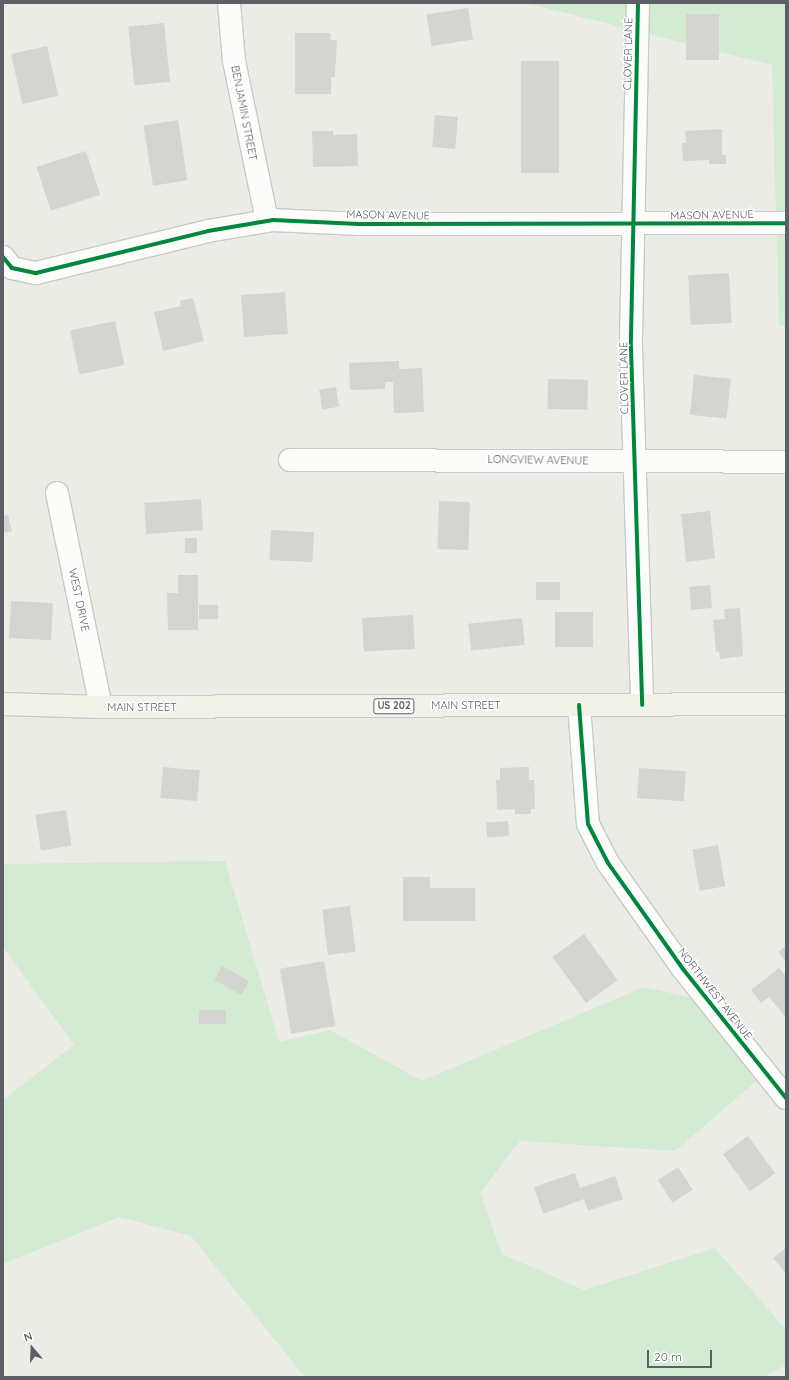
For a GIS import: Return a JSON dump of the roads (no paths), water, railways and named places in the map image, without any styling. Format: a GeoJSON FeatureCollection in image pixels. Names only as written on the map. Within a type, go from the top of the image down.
{"type":"FeatureCollection","features":[{"type":"Feature","properties":{"kind":"main road","name":"MAIN STREET"},"geometry":{"type":"LineString","coordinates":[[3,704],[101,707],[786,704]]}},
{"type":"Feature","properties":{"kind":"street","name":"BENJAMIN STREET"},"geometry":{"type":"LineString","coordinates":[[229,3],[234,61],[266,221]]}},
{"type":"Feature","properties":{"kind":"street","name":"CLOVER LANE"},"geometry":{"type":"LineString","coordinates":[[638,3],[632,348],[642,705]]}},
{"type":"Feature","properties":{"kind":"street","name":"MASON AVENUE"},"geometry":{"type":"LineString","coordinates":[[3,257],[12,268],[36,273],[208,231],[266,221],[634,225],[786,223]]}},
{"type":"Feature","properties":{"kind":"street","name":"LONGVIEW AVENUE"},"geometry":{"type":"LineString","coordinates":[[290,460],[786,462]]}},
{"type":"Feature","properties":{"kind":"street","name":"WEST DRIVE"},"geometry":{"type":"LineString","coordinates":[[57,493],[101,707]]}},
{"type":"Feature","properties":{"kind":"street","name":"NORTHWEST AVENUE"},"geometry":{"type":"LineString","coordinates":[[579,705],[588,824],[608,863],[684,969],[786,1098]]}}]}
